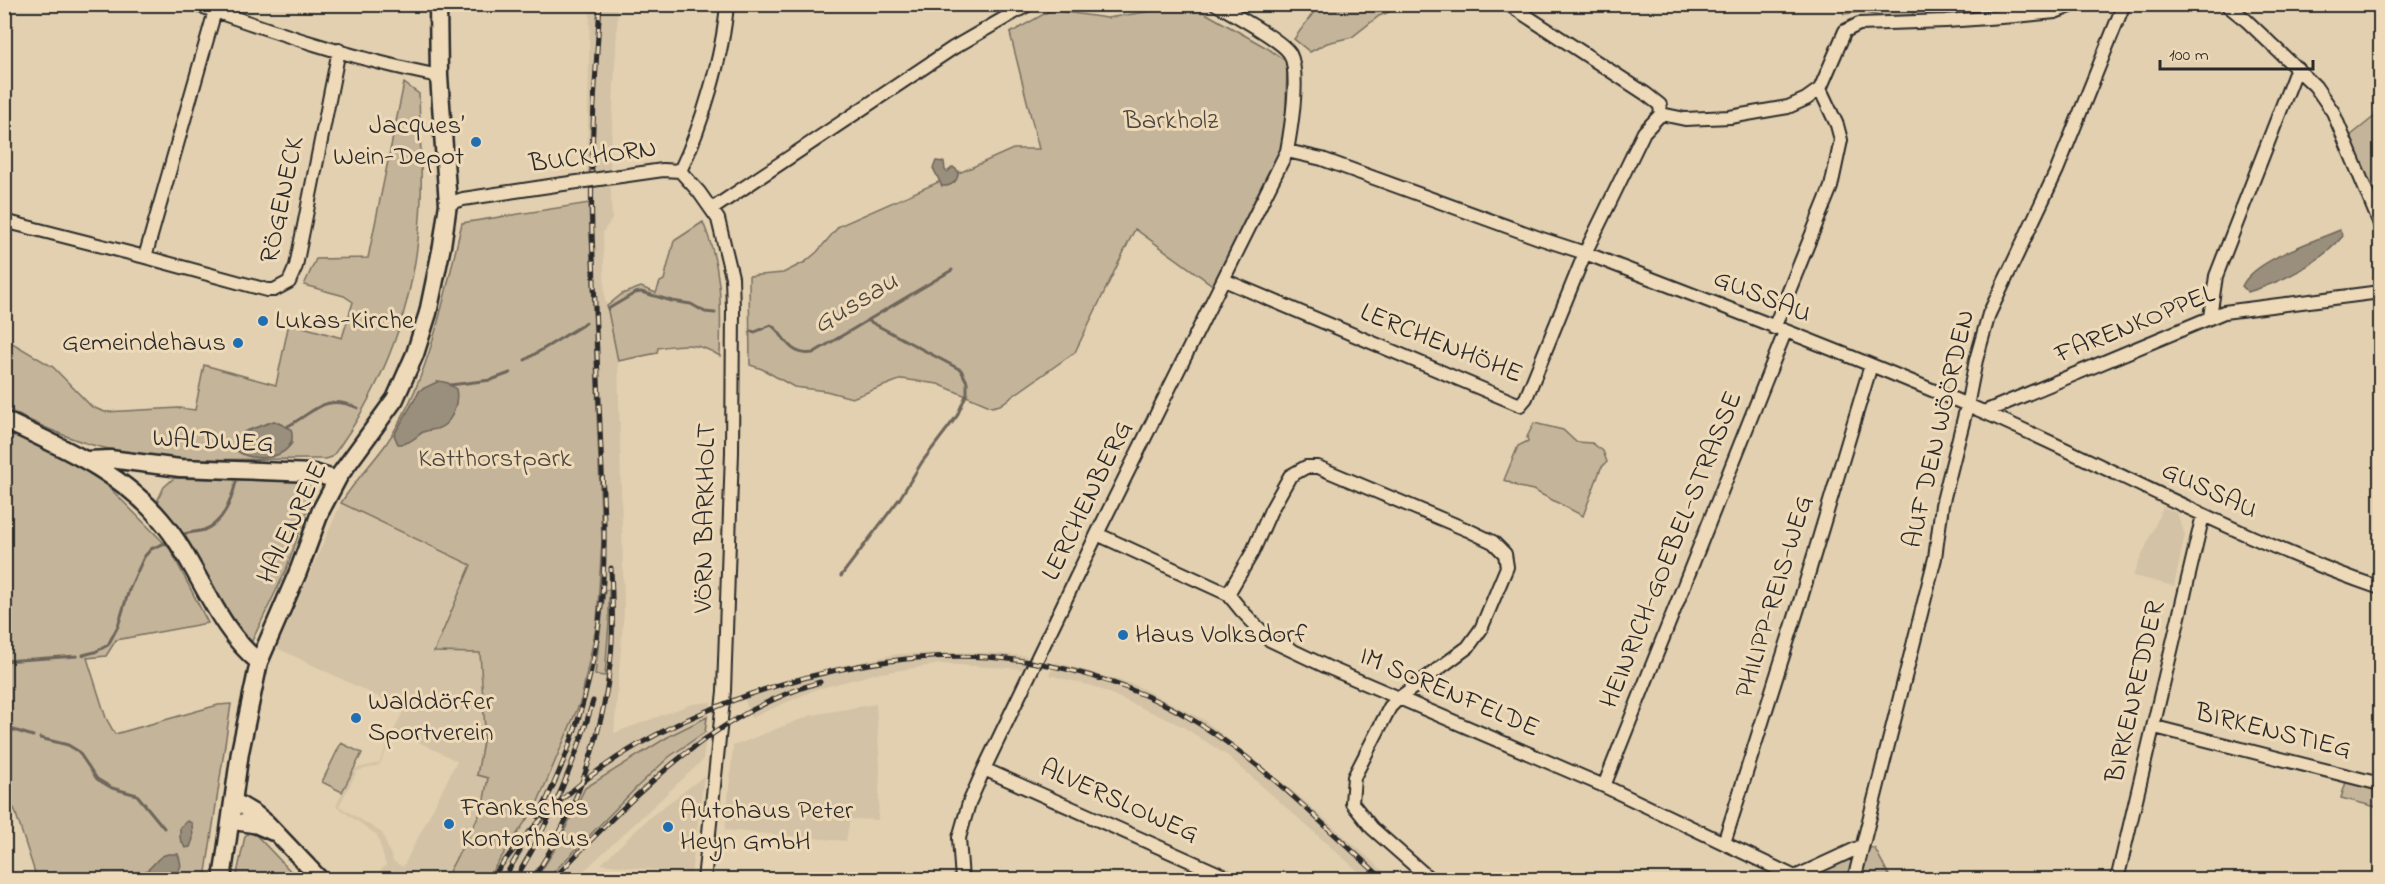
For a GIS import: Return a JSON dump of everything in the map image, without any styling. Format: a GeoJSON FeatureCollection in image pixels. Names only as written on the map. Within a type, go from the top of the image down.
{"type":"FeatureCollection","features":[{"type":"Feature","properties":{"kind":"main road","name":"HALENREIE"},"geometry":{"type":"LineString","coordinates":[[222,879],[240,752],[260,662],[321,510],[337,480],[395,399],[415,354],[432,296],[448,204],[439,76],[438,4]]}},
{"type":"Feature","properties":{"kind":"main road","name":"WALDWEG"},"geometry":{"type":"LineString","coordinates":[[4,420],[86,460],[117,480],[144,503],[161,520],[182,549],[228,625],[252,656],[260,662]]}},
{"type":"Feature","properties":{"kind":"main road","name":"WALDWEG"},"geometry":{"type":"LineString","coordinates":[[86,460],[110,459],[180,468],[314,473],[337,480]]}},
{"type":"Feature","properties":{"kind":"street"},"geometry":{"type":"LineString","coordinates":[[195,4],[339,50],[439,76]]}},
{"type":"Feature","properties":{"kind":"street","name":"BUCKHORN"},"geometry":{"type":"LineString","coordinates":[[448,204],[463,199],[556,185],[663,170],[680,171],[702,113],[725,31],[727,4]]}},
{"type":"Feature","properties":{"kind":"street"},"geometry":{"type":"LineString","coordinates":[[712,209],[953,48],[1029,4]]}},
{"type":"Feature","properties":{"kind":"street"},"geometry":{"type":"LineString","coordinates":[[1216,4],[1289,52],[1294,68],[1292,128],[1287,151]]}},
{"type":"Feature","properties":{"kind":"street"},"geometry":{"type":"LineString","coordinates":[[1508,4],[1660,105],[1661,114],[1644,132],[1585,253]]}},
{"type":"Feature","properties":{"kind":"street"},"geometry":{"type":"LineString","coordinates":[[1661,114],[1685,119],[1730,117],[1760,113],[1806,99],[1820,89],[1845,31],[1859,24],[2015,16],[2055,12],[2076,4]]}},
{"type":"Feature","properties":{"kind":"street","name":"AUF DEN WÖÖRDEN"},"geometry":{"type":"LineString","coordinates":[[1854,879],[1935,558],[1942,505],[1989,314],[2061,160],[2124,4]]}},
{"type":"Feature","properties":{"kind":"street"},"geometry":{"type":"LineString","coordinates":[[2226,4],[2315,86],[2333,112],[2380,224]]}},
{"type":"Feature","properties":{"kind":"street"},"geometry":{"type":"LineString","coordinates":[[4,221],[145,257],[215,11]]}},
{"type":"Feature","properties":{"kind":"street","name":"RÖGENECK"},"geometry":{"type":"LineString","coordinates":[[145,257],[267,290],[274,290],[289,282],[294,276],[339,50]]}},
{"type":"Feature","properties":{"kind":"street"},"geometry":{"type":"LineString","coordinates":[[2210,317],[2216,276],[2297,68]]}},
{"type":"Feature","properties":{"kind":"street","name":"HEINRICH-GOEBEL-STRASSE"},"geometry":{"type":"LineString","coordinates":[[1604,786],[1780,330],[1831,187],[1841,140],[1837,125],[1820,89]]}},
{"type":"Feature","properties":{"kind":"street","name":"GUSSAU"},"geometry":{"type":"LineString","coordinates":[[1287,151],[1322,159],[1585,253],[1870,365],[1984,412],[2203,515],[2327,570],[2380,588]]}},
{"type":"Feature","properties":{"kind":"street","name":"LERCHENBERG"},"geometry":{"type":"LineString","coordinates":[[962,879],[959,838],[969,803],[984,769],[1097,534],[1287,151]]}},
{"type":"Feature","properties":{"kind":"street","name":"VÖRN BARKHOLT"},"geometry":{"type":"LineString","coordinates":[[680,171],[712,209],[721,230],[732,277],[732,452],[724,691],[704,879]]}},
{"type":"Feature","properties":{"kind":"street","name":"LERCHENHÖHE"},"geometry":{"type":"LineString","coordinates":[[1224,280],[1520,405],[1526,398],[1585,253]]}},
{"type":"Feature","properties":{"kind":"street","name":"FARENKOPPEL"},"geometry":{"type":"LineString","coordinates":[[1984,412],[2224,312],[2380,292]]}},
{"type":"Feature","properties":{"kind":"street","name":"PHILIPP-REIS-WEG"},"geometry":{"type":"LineString","coordinates":[[1724,843],[1799,605],[1870,365]]}},
{"type":"Feature","properties":{"kind":"street"},"geometry":{"type":"LineString","coordinates":[[1228,594],[1252,553],[1282,487],[1290,476],[1306,466],[1318,467],[1493,542],[1505,554],[1508,567],[1477,637],[1390,707],[1375,732],[1354,777],[1352,802],[1372,828],[1431,879]]}},
{"type":"Feature","properties":{"kind":"street","name":"BIRKENREDDER"},"geometry":{"type":"LineString","coordinates":[[2116,879],[2203,515]]}},
{"type":"Feature","properties":{"kind":"street","name":"IM SORENFELDE"},"geometry":{"type":"LineString","coordinates":[[1097,534],[1228,594],[1270,640],[1604,786],[1796,878]]}},
{"type":"Feature","properties":{"kind":"street","name":"BIRKENSTIEG"},"geometry":{"type":"LineString","coordinates":[[2154,727],[2380,784]]}},
{"type":"Feature","properties":{"kind":"street","name":"ALVERSLOWEG"},"geometry":{"type":"LineString","coordinates":[[984,769],[1233,879]]}},
{"type":"Feature","properties":{"kind":"street"},"geometry":{"type":"LineString","coordinates":[[234,801],[256,814],[321,879]]}},
{"type":"Feature","properties":{"kind":"street"},"geometry":{"type":"LineString","coordinates":[[231,821],[256,825],[277,834]]}},
{"type":"Feature","properties":{"kind":"street"},"geometry":{"type":"LineString","coordinates":[[1796,878],[1862,846]]}},
{"type":"Feature","properties":{"kind":"shaded area"},"geometry":{"type":"Polygon","coordinates":[[[590,5],[618,5],[610,170],[612,219],[603,232],[605,301],[618,361],[624,611],[614,733],[692,704],[711,702],[703,760],[575,879],[487,880],[537,804],[597,623],[602,540],[587,176],[590,5]]]}},
{"type":"Feature","properties":{"kind":"shaded area"},"geometry":{"type":"Polygon","coordinates":[[[936,161],[944,162],[947,172],[953,167],[958,171],[954,183],[942,186],[933,168],[936,161]]]}},
{"type":"Feature","properties":{"kind":"shaded area"},"geometry":{"type":"Polygon","coordinates":[[[2340,230],[2343,236],[2334,246],[2300,270],[2274,283],[2248,292],[2242,286],[2259,268],[2271,260],[2340,230]]]}},
{"type":"Feature","properties":{"kind":"shaded area"},"geometry":{"type":"Polygon","coordinates":[[[439,381],[448,383],[456,389],[455,407],[447,423],[437,429],[423,432],[405,443],[398,444],[394,435],[420,390],[439,381]]]}},
{"type":"Feature","properties":{"kind":"shaded area"},"geometry":{"type":"Polygon","coordinates":[[[274,421],[291,429],[292,439],[281,453],[261,458],[251,457],[241,454],[234,448],[244,432],[274,421]]]}},
{"type":"Feature","properties":{"kind":"shaded area"},"geometry":{"type":"Polygon","coordinates":[[[341,503],[472,565],[434,652],[480,653],[485,730],[477,774],[488,777],[482,810],[445,879],[372,879],[386,865],[377,835],[336,806],[354,769],[379,763],[404,709],[277,648],[341,503]],[[396,731],[379,765],[357,771],[339,806],[382,833],[393,861],[403,867],[457,761],[396,731]]]}},
{"type":"Feature","properties":{"kind":"shaded area"},"geometry":{"type":"Polygon","coordinates":[[[2163,507],[2177,513],[2185,535],[2174,586],[2133,576],[2163,507]]]}},
{"type":"Feature","properties":{"kind":"shaded area"},"geometry":{"type":"Polygon","coordinates":[[[973,652],[1027,656],[1024,669],[941,664],[874,674],[817,689],[751,718],[743,694],[821,670],[898,654],[973,652]]]}},
{"type":"Feature","properties":{"kind":"shaded area"},"geometry":{"type":"Polygon","coordinates":[[[1056,662],[1135,685],[1204,720],[1298,795],[1392,879],[1367,879],[1228,756],[1182,726],[1093,686],[1049,675],[1056,662]]]}},
{"type":"Feature","properties":{"kind":"shaded area"},"geometry":{"type":"Polygon","coordinates":[[[876,704],[880,768],[878,820],[850,819],[846,841],[725,830],[733,746],[812,715],[876,704]]]}},
{"type":"Feature","properties":{"kind":"shaded area","name":"Autohaus Peter Heyn GmbH"},"geometry":{"type":"Polygon","coordinates":[[[704,776],[691,874],[601,864],[649,818],[704,776]]]}},
{"type":"Feature","properties":{"kind":"shaded area"},"geometry":{"type":"Polygon","coordinates":[[[187,821],[192,823],[193,839],[190,847],[185,848],[180,838],[180,827],[187,821]]]}},
{"type":"Feature","properties":{"kind":"shaded area"},"geometry":{"type":"Polygon","coordinates":[[[168,854],[178,854],[180,862],[180,867],[173,879],[99,879],[104,875],[126,877],[141,874],[168,854]]]}},
{"type":"Feature","properties":{"kind":"green space","name":"Barkholz"},"geometry":{"type":"Polygon","coordinates":[[[1191,5],[1267,48],[1287,62],[1285,143],[1214,286],[1135,229],[1075,352],[1000,405],[992,407],[938,384],[902,379],[852,398],[826,391],[794,387],[750,365],[749,276],[783,273],[805,262],[817,252],[839,226],[1013,149],[1039,149],[1010,33],[1051,10],[1107,18],[1191,5]]]}},
{"type":"Feature","properties":{"kind":"green space"},"geometry":{"type":"Polygon","coordinates":[[[1319,5],[1406,5],[1379,16],[1352,37],[1327,43],[1310,52],[1294,39],[1319,5]]]}},
{"type":"Feature","properties":{"kind":"green space"},"geometry":{"type":"Polygon","coordinates":[[[1840,5],[2066,5],[2013,10],[1914,12],[1911,16],[1884,17],[1861,12],[1844,14],[1840,5]]]}},
{"type":"Feature","properties":{"kind":"green space"},"geometry":{"type":"Polygon","coordinates":[[[404,83],[419,94],[421,199],[414,269],[397,335],[384,367],[370,398],[332,457],[326,459],[207,459],[118,451],[89,444],[46,428],[5,408],[4,338],[53,367],[92,407],[105,412],[179,408],[195,410],[204,365],[276,385],[289,323],[342,338],[353,302],[344,296],[304,285],[316,259],[368,258],[404,83]],[[274,421],[243,432],[235,445],[248,455],[256,457],[280,454],[292,443],[291,429],[274,421]]]}},
{"type":"Feature","properties":{"kind":"green space"},"geometry":{"type":"Polygon","coordinates":[[[2380,112],[2380,224],[2345,140],[2380,112]]]}},
{"type":"Feature","properties":{"kind":"green space","name":"Katthorstpark"},"geometry":{"type":"Polygon","coordinates":[[[589,203],[602,540],[597,623],[581,700],[537,804],[487,879],[445,879],[482,810],[488,778],[477,775],[485,730],[480,653],[434,652],[471,565],[341,503],[386,444],[414,393],[442,309],[462,223],[589,203]]]}},
{"type":"Feature","properties":{"kind":"green space"},"geometry":{"type":"Polygon","coordinates":[[[703,222],[710,240],[717,272],[720,304],[720,356],[705,348],[683,345],[658,348],[657,353],[618,361],[607,306],[622,294],[641,287],[656,293],[660,282],[664,280],[674,241],[703,222]]]}},
{"type":"Feature","properties":{"kind":"green space"},"geometry":{"type":"Polygon","coordinates":[[[1534,423],[1563,430],[1576,442],[1592,443],[1603,451],[1607,462],[1601,468],[1583,516],[1533,490],[1504,480],[1518,446],[1528,441],[1527,437],[1534,423]]]}},
{"type":"Feature","properties":{"kind":"green space"},"geometry":{"type":"Polygon","coordinates":[[[5,428],[95,473],[170,549],[208,623],[116,640],[106,656],[87,658],[106,718],[115,734],[218,705],[231,704],[205,879],[37,879],[14,808],[5,809],[5,428]]]}},
{"type":"Feature","properties":{"kind":"green space"},"geometry":{"type":"Polygon","coordinates":[[[174,478],[317,482],[286,570],[250,645],[225,613],[199,562],[159,504],[158,499],[164,487],[174,478]]]}},
{"type":"Feature","properties":{"kind":"green space"},"geometry":{"type":"Polygon","coordinates":[[[609,589],[605,676],[595,675],[605,590],[609,589]]]}},
{"type":"Feature","properties":{"kind":"green space"},"geometry":{"type":"Polygon","coordinates":[[[707,717],[705,732],[669,757],[547,879],[536,879],[557,846],[585,788],[671,735],[707,717]]]}},
{"type":"Feature","properties":{"kind":"green space"},"geometry":{"type":"Polygon","coordinates":[[[341,743],[362,753],[342,792],[322,782],[341,743]]]}},
{"type":"Feature","properties":{"kind":"green space"},"geometry":{"type":"Polygon","coordinates":[[[2346,782],[2380,791],[2380,808],[2341,798],[2346,782]]]}},
{"type":"Feature","properties":{"kind":"green space"},"geometry":{"type":"Polygon","coordinates":[[[249,833],[256,835],[298,879],[281,877],[278,880],[236,879],[245,836],[249,833]]]}},
{"type":"Feature","properties":{"kind":"green space"},"geometry":{"type":"Polygon","coordinates":[[[1858,846],[1850,879],[1807,879],[1805,875],[1858,846]]]}},
{"type":"Feature","properties":{"kind":"green space"},"geometry":{"type":"Polygon","coordinates":[[[1868,847],[1875,849],[1891,879],[1860,880],[1868,847]]]}},
{"type":"Feature","properties":{"kind":"waterway","name":"Gussau"},"geometry":{"type":"LineString","coordinates":[[751,331],[755,332],[771,325],[792,348],[798,352],[813,353],[952,270]]}},
{"type":"Feature","properties":{"kind":"waterway","name":"Gussau"},"geometry":{"type":"LineString","coordinates":[[608,309],[635,293],[641,292],[691,304],[705,312],[715,313]]}},
{"type":"Feature","properties":{"kind":"waterway"},"geometry":{"type":"LineString","coordinates":[[841,576],[900,498],[922,462],[957,416],[967,393],[967,382],[961,370],[867,320]]}},
{"type":"Feature","properties":{"kind":"waterway","name":"Gussau"},"geometry":{"type":"LineString","coordinates":[[525,360],[586,323]]}},
{"type":"Feature","properties":{"kind":"waterway","name":"Gussau"},"geometry":{"type":"LineString","coordinates":[[450,385],[491,380],[510,373]]}},
{"type":"Feature","properties":{"kind":"waterway","name":"Gussau"},"geometry":{"type":"LineString","coordinates":[[288,426],[328,403],[337,402],[358,408]]}},
{"type":"Feature","properties":{"kind":"waterway","name":"Gussau"},"geometry":{"type":"LineString","coordinates":[[184,534],[204,530],[217,522],[229,503],[236,482]]}},
{"type":"Feature","properties":{"kind":"waterway","name":"Gussau"},"geometry":{"type":"LineString","coordinates":[[83,655],[108,645],[118,626],[129,590],[144,557],[151,549],[165,543]]}},
{"type":"Feature","properties":{"kind":"waterway","name":"Gussau"},"geometry":{"type":"LineString","coordinates":[[4,661],[77,656]]}},
{"type":"Feature","properties":{"kind":"waterway"},"geometry":{"type":"LineString","coordinates":[[4,727],[33,736]]}},
{"type":"Feature","properties":{"kind":"waterway"},"geometry":{"type":"LineString","coordinates":[[40,738],[68,745],[78,751],[97,779],[112,788],[137,795],[164,828]]}},
{"type":"Feature","properties":{"kind":"railway"},"geometry":{"type":"LineString","coordinates":[[538,817],[569,747],[577,722],[590,672],[602,601],[604,514],[592,232],[593,118],[600,4]]}},
{"type":"Feature","properties":{"kind":"railway"},"geometry":{"type":"LineString","coordinates":[[532,880],[562,828],[595,744],[611,656],[613,623],[611,568]]}},
{"type":"Feature","properties":{"kind":"railway"},"geometry":{"type":"LineString","coordinates":[[490,880],[514,849],[568,794],[639,744],[684,721],[733,700],[836,670],[888,661],[938,657],[986,657],[1032,662],[1101,679],[1166,705],[1196,722],[1253,762],[1307,808],[1384,880]]}},
{"type":"Feature","properties":{"kind":"railway"},"geometry":{"type":"LineString","coordinates":[[552,880],[642,790],[707,738],[742,715],[820,682]]}},
{"type":"Feature","properties":{"kind":"railway"},"geometry":{"type":"LineString","coordinates":[[515,880],[560,793],[593,701]]}},
{"type":"Feature","properties":{"kind":"railway"},"geometry":{"type":"LineString","coordinates":[[503,880],[520,851]]}},
{"type":"Feature","properties":{"kind":"place","name":"Jacques’ Wein-Depot"},"geometry":{"type":"Point","coordinates":[476,142]}},
{"type":"Feature","properties":{"kind":"place","name":"Lukas-Kirche"},"geometry":{"type":"Point","coordinates":[263,321]}},
{"type":"Feature","properties":{"kind":"place","name":"Gemeindehaus"},"geometry":{"type":"Point","coordinates":[238,343]}},
{"type":"Feature","properties":{"kind":"place","name":"Haus Volksdorf"},"geometry":{"type":"Point","coordinates":[1123,635]}},
{"type":"Feature","properties":{"kind":"place","name":"Walddörfer Sportverein"},"geometry":{"type":"Point","coordinates":[356,718]}},
{"type":"Feature","properties":{"kind":"place","name":"Franksches Kontorhaus"},"geometry":{"type":"Point","coordinates":[449,824]}},
{"type":"Feature","properties":{"kind":"place","name":"Autohaus Peter Heyn GmbH"},"geometry":{"type":"Point","coordinates":[668,827]}}]}
